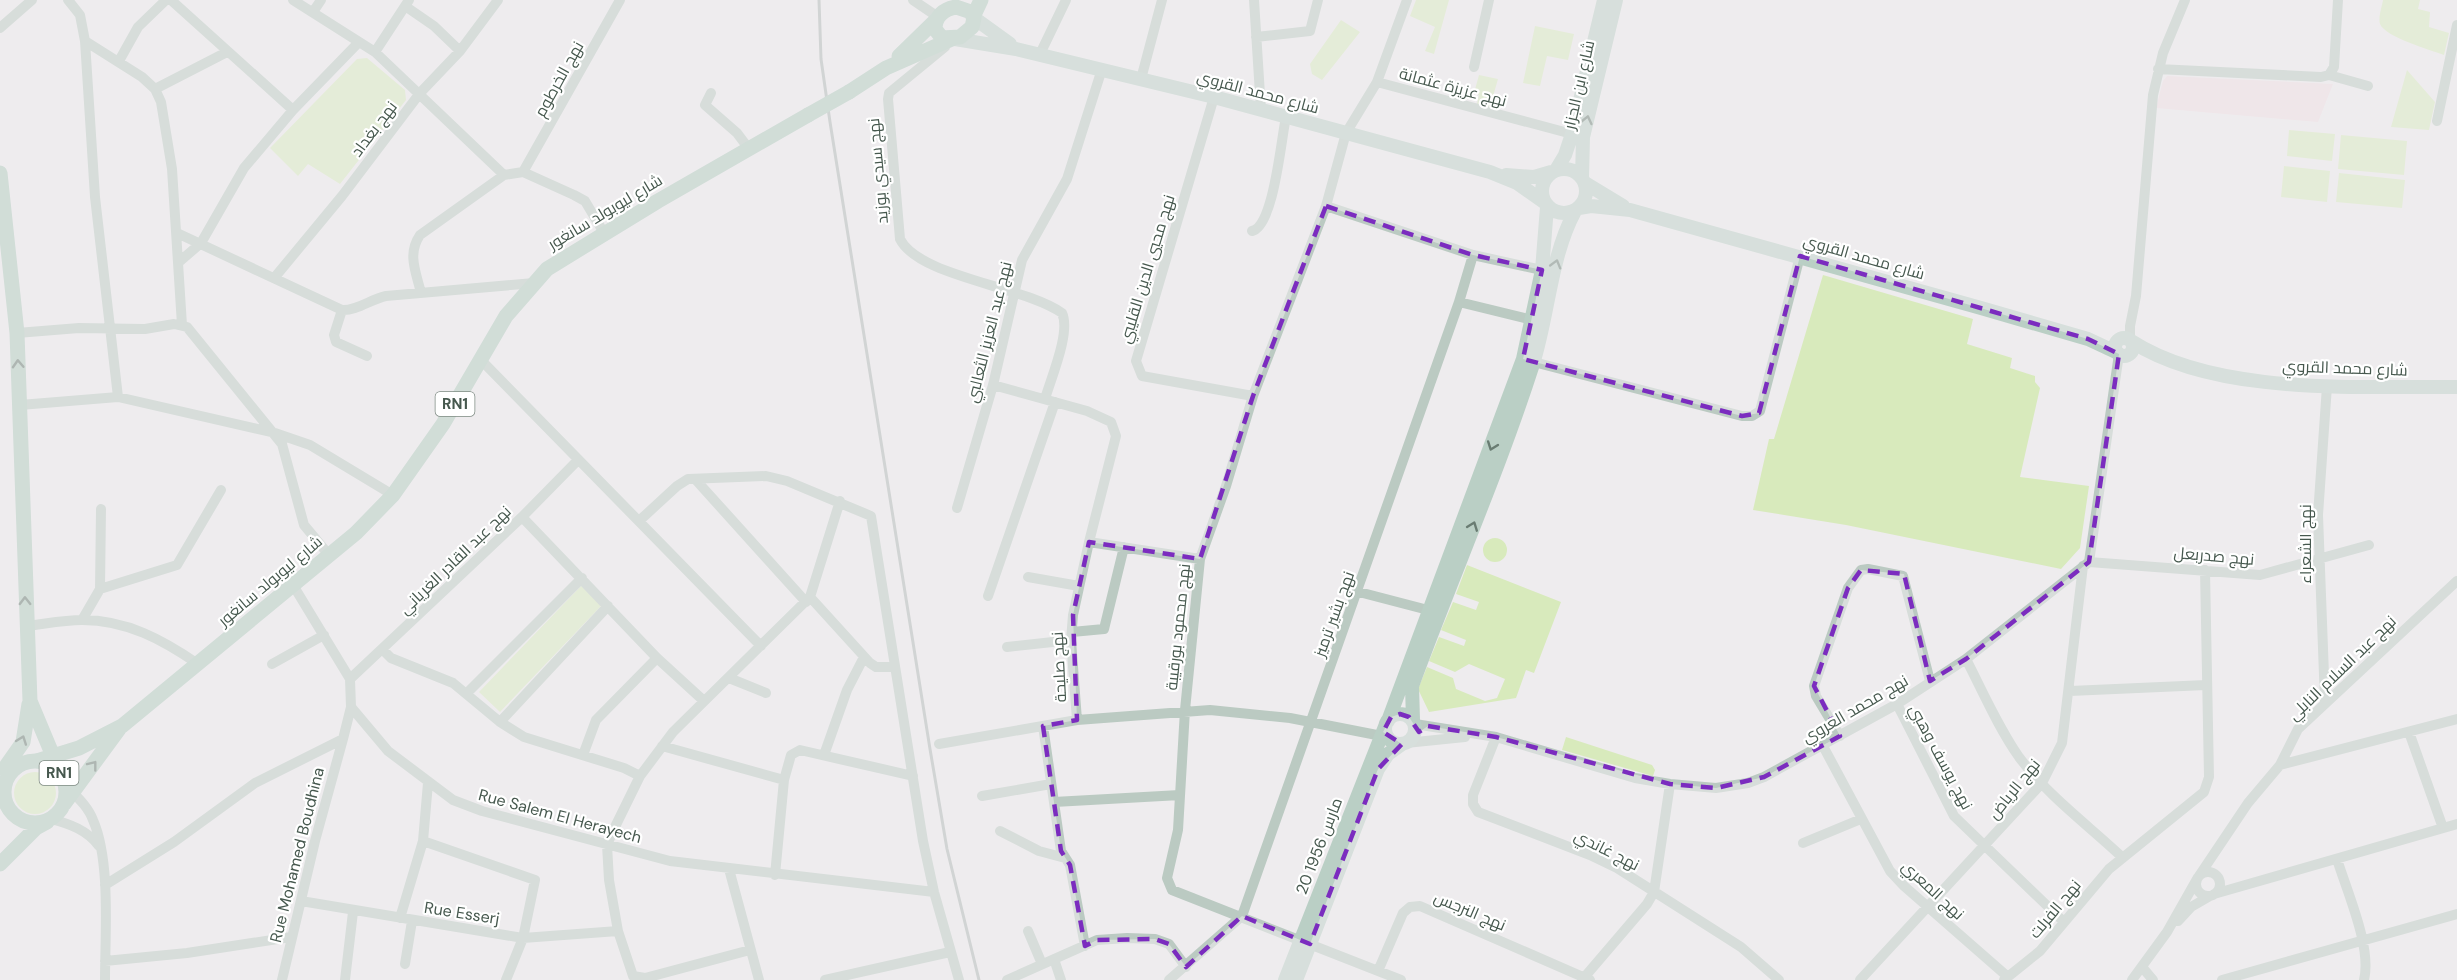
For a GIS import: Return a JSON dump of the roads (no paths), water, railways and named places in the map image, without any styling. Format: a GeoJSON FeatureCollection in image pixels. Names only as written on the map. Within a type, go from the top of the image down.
{"type":"FeatureCollection","features":[{"type":"Feature","properties":{"kind":"main road","name":"شارع ليوبولد سانغور"},"geometry":{"type":"LineString","coordinates":[[66,789],[122,726],[329,555],[393,495],[422,459],[506,316],[534,283],[563,257],[849,92],[886,68],[954,39],[969,30],[981,0]]}},
{"type":"Feature","properties":{"kind":"main road","name":"شارع ابن الجزار"},"geometry":{"type":"LineString","coordinates":[[1554,171],[1565,155],[1572,134],[1605,1]]}},
{"type":"Feature","properties":{"kind":"main road","name":"شارع ابن الجزار"},"geometry":{"type":"LineString","coordinates":[[1583,181],[1583,137],[1605,1]]}},
{"type":"Feature","properties":{"kind":"main road"},"geometry":{"type":"LineString","coordinates":[[954,39],[938,34],[935,24],[944,11],[956,7],[967,9],[974,17]]}},
{"type":"Feature","properties":{"kind":"main road","name":"شارع ليوبولد سانغور"},"geometry":{"type":"LineString","coordinates":[[886,68],[944,11]]}},
{"type":"Feature","properties":{"kind":"main road","name":"شارع محمد القروي"},"geometry":{"type":"LineString","coordinates":[[974,17],[1016,49]]}},
{"type":"Feature","properties":{"kind":"main road","name":"شارع محمد القروي"},"geometry":{"type":"LineString","coordinates":[[954,39],[1016,49],[1102,69],[1490,172],[1517,183],[1560,214],[1591,206],[1630,210],[2235,378],[2327,386],[2457,387]]}},
{"type":"Feature","properties":{"kind":"main road","name":"شارع محمد القروي"},"geometry":{"type":"LineString","coordinates":[[1490,172],[1534,177],[1554,171],[1570,170],[1597,193],[1630,210]]}},
{"type":"Feature","properties":{"kind":"main road"},"geometry":{"type":"LineString","coordinates":[[1528,361],[1542,270],[1546,205],[1543,183],[1554,171]]}},
{"type":"Feature","properties":{"kind":"main road"},"geometry":{"type":"LineString","coordinates":[[0,173],[16,333],[30,701],[23,742],[0,772]]}},
{"type":"Feature","properties":{"kind":"main road"},"geometry":{"type":"LineString","coordinates":[[1414,722],[1400,714],[1386,729],[1394,743],[1404,744],[1415,733],[1412,687],[1500,457],[1567,225],[1586,196],[1583,181]]}},
{"type":"Feature","properties":{"kind":"main road","name":"20 مارس 1956"},"geometry":{"type":"LineString","coordinates":[[1296,980],[1305,942],[1386,729],[1428,610],[1528,361]]}},
{"type":"Feature","properties":{"kind":"main road"},"geometry":{"type":"LineString","coordinates":[[30,701],[66,789]]}},
{"type":"Feature","properties":{"kind":"main road","name":"شارع ليوبولد سانغور"},"geometry":{"type":"LineString","coordinates":[[37,761],[86,745],[122,726]]}},
{"type":"Feature","properties":{"kind":"main road","name":"20 مارس 1956"},"geometry":{"type":"LineString","coordinates":[[1285,980],[1305,942],[1378,769],[1388,754],[1404,744]]}},
{"type":"Feature","properties":{"kind":"main road","name":"RN1"},"geometry":{"type":"LineString","coordinates":[[0,864],[36,828],[50,820],[66,789],[47,763],[37,761],[15,768],[2,794],[6,805],[16,818]]}},
{"type":"Feature","properties":{"kind":"main road"},"geometry":{"type":"LineString","coordinates":[[0,810],[32,824],[50,820]]}},
{"type":"Feature","properties":{"kind":"street"},"geometry":{"type":"LineString","coordinates":[[0,28],[32,0]]}},
{"type":"Feature","properties":{"kind":"street"},"geometry":{"type":"LineString","coordinates":[[68,0],[80,15],[85,41],[95,197],[118,397]]}},
{"type":"Feature","properties":{"kind":"street"},"geometry":{"type":"LineString","coordinates":[[119,61],[138,27],[166,0]]}},
{"type":"Feature","properties":{"kind":"street"},"geometry":{"type":"LineString","coordinates":[[171,0],[293,110]]}},
{"type":"Feature","properties":{"kind":"street"},"geometry":{"type":"LineString","coordinates":[[293,0],[375,52],[504,175]]}},
{"type":"Feature","properties":{"kind":"street"},"geometry":{"type":"LineString","coordinates":[[313,12],[321,0]]}},
{"type":"Feature","properties":{"kind":"street","name":"نهج بغداد"},"geometry":{"type":"LineString","coordinates":[[275,277],[342,196],[420,93],[460,51],[498,0]]}},
{"type":"Feature","properties":{"kind":"street","name":"نهج الخرطوم"},"geometry":{"type":"LineString","coordinates":[[523,172],[620,0]]}},
{"type":"Feature","properties":{"kind":"street"},"geometry":{"type":"LineString","coordinates":[[913,0],[944,11]]}},
{"type":"Feature","properties":{"kind":"street"},"geometry":{"type":"LineString","coordinates":[[1040,54],[1066,0]]}},
{"type":"Feature","properties":{"kind":"street"},"geometry":{"type":"LineString","coordinates":[[1141,79],[1162,0]]}},
{"type":"Feature","properties":{"kind":"street"},"geometry":{"type":"LineString","coordinates":[[1254,0],[1261,110]]}},
{"type":"Feature","properties":{"kind":"street"},"geometry":{"type":"LineString","coordinates":[[1256,37],[1310,31],[1318,0]]}},
{"type":"Feature","properties":{"kind":"street","name":"نهج عزيزة عثمانة"},"geometry":{"type":"LineString","coordinates":[[1407,0],[1377,82],[1572,134]]}},
{"type":"Feature","properties":{"kind":"street"},"geometry":{"type":"LineString","coordinates":[[1474,67],[1490,0]]}},
{"type":"Feature","properties":{"kind":"street"},"geometry":{"type":"LineString","coordinates":[[2086,564],[2116,370],[2130,326],[2136,296],[2158,69],[2185,0]]}},
{"type":"Feature","properties":{"kind":"street"},"geometry":{"type":"LineString","coordinates":[[2330,75],[2334,67],[2338,0]]}},
{"type":"Feature","properties":{"kind":"street"},"geometry":{"type":"LineString","coordinates":[[375,52],[407,3],[460,51]]}},
{"type":"Feature","properties":{"kind":"street"},"geometry":{"type":"LineString","coordinates":[[2437,121],[2457,25]]}},
{"type":"Feature","properties":{"kind":"street","name":"نهج سيدي بوزيد"},"geometry":{"type":"LineString","coordinates":[[954,39],[889,93],[888,108],[898,231],[905,249],[913,256],[1013,292]]}},
{"type":"Feature","properties":{"kind":"street"},"geometry":{"type":"LineString","coordinates":[[85,41],[119,61],[156,89],[165,115],[177,233],[182,325]]}},
{"type":"Feature","properties":{"kind":"street"},"geometry":{"type":"LineString","coordinates":[[179,262],[201,243],[244,168],[293,110],[359,42]]}},
{"type":"Feature","properties":{"kind":"street"},"geometry":{"type":"LineString","coordinates":[[156,89],[227,52]]}},
{"type":"Feature","properties":{"kind":"street","name":"نهج عبد العزيز الثعالبي"},"geometry":{"type":"LineString","coordinates":[[957,508],[993,385],[1022,260],[1073,165],[1102,69]]}},
{"type":"Feature","properties":{"kind":"street"},"geometry":{"type":"LineString","coordinates":[[2158,69],[2321,77],[2330,75],[2368,86]]}},
{"type":"Feature","properties":{"kind":"street","name":"نهج محمود بورقيبة"},"geometry":{"type":"LineString","coordinates":[[1377,82],[1346,133],[1326,206],[1253,396],[1226,486],[1200,559],[1185,711],[1178,831],[1167,878],[1173,890],[1401,980]]}},
{"type":"Feature","properties":{"kind":"street"},"geometry":{"type":"LineString","coordinates":[[711,93],[705,105],[737,133],[749,149]]}},
{"type":"Feature","properties":{"kind":"street","name":"نهج محيي الدين القليبي"},"geometry":{"type":"LineString","coordinates":[[1214,97],[1136,361],[1142,376],[1253,396]]}},
{"type":"Feature","properties":{"kind":"street"},"geometry":{"type":"LineString","coordinates":[[1252,231],[1261,226],[1272,201],[1286,117]]}},
{"type":"Feature","properties":{"kind":"street"},"geometry":{"type":"LineString","coordinates":[[421,293],[412,257],[413,246],[420,235],[504,175],[523,172],[585,201],[604,233]]}},
{"type":"Feature","properties":{"kind":"street"},"geometry":{"type":"LineString","coordinates":[[1326,206],[1473,255],[1542,270]]}},
{"type":"Feature","properties":{"kind":"street"},"geometry":{"type":"LineString","coordinates":[[177,233],[342,310],[354,308],[372,298],[534,283]]}},
{"type":"Feature","properties":{"kind":"street","name":"نهج بشير ترميز"},"geometry":{"type":"LineString","coordinates":[[1168,980],[1186,967],[1242,916],[1359,592],[1473,255]]}},
{"type":"Feature","properties":{"kind":"street"},"geometry":{"type":"LineString","coordinates":[[1528,361],[1742,416],[1752,416],[1760,411],[1800,256]]}},
{"type":"Feature","properties":{"kind":"street"},"geometry":{"type":"LineString","coordinates":[[988,596],[1050,401],[1063,339],[1064,319],[1054,308],[1013,292]]}},
{"type":"Feature","properties":{"kind":"street"},"geometry":{"type":"LineString","coordinates":[[1459,302],[1533,320]]}},
{"type":"Feature","properties":{"kind":"street"},"geometry":{"type":"LineString","coordinates":[[342,310],[334,335],[336,342],[367,356]]}},
{"type":"Feature","properties":{"kind":"street"},"geometry":{"type":"LineString","coordinates":[[16,333],[79,328],[111,330],[182,325],[195,334],[275,433],[288,458],[304,525],[329,555]]}},
{"type":"Feature","properties":{"kind":"street"},"geometry":{"type":"LineString","coordinates":[[480,359],[761,646]]}},
{"type":"Feature","properties":{"kind":"street"},"geometry":{"type":"LineString","coordinates":[[993,385],[1050,401]]}},
{"type":"Feature","properties":{"kind":"street","name":"نهج الشعراء"},"geometry":{"type":"LineString","coordinates":[[2325,702],[2318,515],[2327,386]]}},
{"type":"Feature","properties":{"kind":"street"},"geometry":{"type":"LineString","coordinates":[[20,405],[118,397],[275,433],[310,445],[393,495]]}},
{"type":"Feature","properties":{"kind":"street","name":"نهج صليحة"},"geometry":{"type":"LineString","coordinates":[[1050,401],[1102,416],[1111,422],[1116,436],[1079,586],[1072,636],[1077,720]]}},
{"type":"Feature","properties":{"kind":"street","name":"نهج عبد القادر الغرياني"},"geometry":{"type":"LineString","coordinates":[[350,678],[383,650],[578,460]]}},
{"type":"Feature","properties":{"kind":"street"},"geometry":{"type":"LineString","coordinates":[[639,521],[677,486],[695,479],[776,478],[867,512],[873,520],[895,667],[934,892],[959,980]]}},
{"type":"Feature","properties":{"kind":"street"},"geometry":{"type":"LineString","coordinates":[[695,479],[864,657],[876,667],[895,667]]}},
{"type":"Feature","properties":{"kind":"street"},"geometry":{"type":"LineString","coordinates":[[100,589],[177,565],[220,490]]}},
{"type":"Feature","properties":{"kind":"street"},"geometry":{"type":"LineString","coordinates":[[750,950],[645,978],[633,976],[618,931],[606,862],[607,845],[640,776],[662,746],[704,701],[808,600],[840,501]]}},
{"type":"Feature","properties":{"kind":"street"},"geometry":{"type":"LineString","coordinates":[[82,620],[100,589],[101,509]]}},
{"type":"Feature","properties":{"kind":"street"},"geometry":{"type":"LineString","coordinates":[[522,517],[657,658],[704,701]]}},
{"type":"Feature","properties":{"kind":"street"},"geometry":{"type":"LineString","coordinates":[[1089,542],[1200,559]]}},
{"type":"Feature","properties":{"kind":"street","name":"نهج صدربعل"},"geometry":{"type":"LineString","coordinates":[[2086,564],[2260,575],[2369,545]]}},
{"type":"Feature","properties":{"kind":"street"},"geometry":{"type":"LineString","coordinates":[[1007,647],[1104,628],[1124,547]]}},
{"type":"Feature","properties":{"kind":"street","name":"نهج محمد العروي"},"geometry":{"type":"LineString","coordinates":[[1414,722],[1478,736],[1496,737],[1635,778],[1716,788],[1748,783],[1823,746],[1897,704],[1966,659],[2086,564]]}},
{"type":"Feature","properties":{"kind":"street","name":"نهج الرياض"},"geometry":{"type":"LineString","coordinates":[[1860,980],[2042,783],[2060,751],[2086,564]]}},
{"type":"Feature","properties":{"kind":"street"},"geometry":{"type":"LineString","coordinates":[[1840,736],[1816,696],[1814,686],[1848,588],[1861,570],[1868,569],[1903,576],[1930,681]]}},
{"type":"Feature","properties":{"kind":"street","name":"نهج الفرلت"},"geometry":{"type":"LineString","coordinates":[[2006,979],[2040,951],[2122,857],[2204,792],[2209,777],[2205,570]]}},
{"type":"Feature","properties":{"kind":"street"},"geometry":{"type":"LineString","coordinates":[[1028,577],[1079,586]]}},
{"type":"Feature","properties":{"kind":"street"},"geometry":{"type":"LineString","coordinates":[[467,693],[582,578]]}},
{"type":"Feature","properties":{"kind":"street","name":"نهج عبد السلام النابلي"},"geometry":{"type":"LineString","coordinates":[[2132,980],[2167,932],[2219,846],[2280,765],[2298,729],[2457,581]]}},
{"type":"Feature","properties":{"kind":"street"},"geometry":{"type":"LineString","coordinates":[[293,585],[350,678],[351,707]]}},
{"type":"Feature","properties":{"kind":"street"},"geometry":{"type":"LineString","coordinates":[[1359,592],[1428,610]]}},
{"type":"Feature","properties":{"kind":"street"},"geometry":{"type":"LineString","coordinates":[[500,722],[608,606]]}},
{"type":"Feature","properties":{"kind":"street"},"geometry":{"type":"LineString","coordinates":[[26,626],[82,620],[121,625],[142,631],[198,664]]}},
{"type":"Feature","properties":{"kind":"street"},"geometry":{"type":"LineString","coordinates":[[272,664],[324,634]]}},
{"type":"Feature","properties":{"kind":"street"},"geometry":{"type":"LineString","coordinates":[[383,650],[391,658],[453,683],[500,722],[524,737],[640,776]]}},
{"type":"Feature","properties":{"kind":"street"},"geometry":{"type":"LineString","coordinates":[[824,755],[847,690],[864,657]]}},
{"type":"Feature","properties":{"kind":"street"},"geometry":{"type":"LineString","coordinates":[[583,755],[596,720],[657,658]]}},
{"type":"Feature","properties":{"kind":"street"},"geometry":{"type":"LineString","coordinates":[[1966,659],[2008,741],[2042,783],[2122,857]]}},
{"type":"Feature","properties":{"kind":"street"},"geometry":{"type":"LineString","coordinates":[[729,678],[766,693]]}},
{"type":"Feature","properties":{"kind":"street"},"geometry":{"type":"LineString","coordinates":[[2070,691],[2206,686]]}},
{"type":"Feature","properties":{"kind":"street","name":"نهج يوسف وهبي"},"geometry":{"type":"LineString","coordinates":[[1897,704],[1949,809],[1984,848],[2064,922]]}},
{"type":"Feature","properties":{"kind":"street","name":"Rue Mohamed Boudhina"},"geometry":{"type":"LineString","coordinates":[[282,980],[291,937],[351,707]]}},
{"type":"Feature","properties":{"kind":"street","name":"Rue Salem El Herayech"},"geometry":{"type":"LineString","coordinates":[[351,707],[388,751],[428,783],[469,807],[670,861],[934,892]]}},
{"type":"Feature","properties":{"kind":"street"},"geometry":{"type":"LineString","coordinates":[[939,744],[1077,720],[1210,710],[1311,723],[1386,729]]}},
{"type":"Feature","properties":{"kind":"street"},"geometry":{"type":"LineString","coordinates":[[2280,765],[2457,718]]}},
{"type":"Feature","properties":{"kind":"street"},"geometry":{"type":"LineString","coordinates":[[1043,726],[1060,851],[1071,865],[1085,946]]}},
{"type":"Feature","properties":{"kind":"street"},"geometry":{"type":"LineString","coordinates":[[2409,732],[2443,828]]}},
{"type":"Feature","properties":{"kind":"street"},"geometry":{"type":"LineString","coordinates":[[1404,744],[1478,736]]}},
{"type":"Feature","properties":{"kind":"street","name":"نهج غاندي"},"geometry":{"type":"LineString","coordinates":[[1496,737],[1473,795],[1473,804],[1478,812],[1590,855],[1741,947],[1779,980]]}},
{"type":"Feature","properties":{"kind":"street"},"geometry":{"type":"LineString","coordinates":[[105,885],[174,842],[255,783],[343,739]]}},
{"type":"Feature","properties":{"kind":"street"},"geometry":{"type":"LineString","coordinates":[[662,746],[784,780]]}},
{"type":"Feature","properties":{"kind":"street","name":"نهج المعري"},"geometry":{"type":"LineString","coordinates":[[1823,746],[1890,871],[2006,979]]}},
{"type":"Feature","properties":{"kind":"street"},"geometry":{"type":"LineString","coordinates":[[775,875],[784,780],[793,752],[800,750],[913,776]]}},
{"type":"Feature","properties":{"kind":"street"},"geometry":{"type":"LineString","coordinates":[[405,964],[406,919],[423,841],[428,783]]}},
{"type":"Feature","properties":{"kind":"street"},"geometry":{"type":"LineString","coordinates":[[982,796],[1051,784]]}},
{"type":"Feature","properties":{"kind":"street"},"geometry":{"type":"LineString","coordinates":[[1586,978],[1647,904],[1654,892],[1670,784]]}},
{"type":"Feature","properties":{"kind":"street"},"geometry":{"type":"LineString","coordinates":[[66,789],[93,819],[100,848],[105,885],[105,980]]}},
{"type":"Feature","properties":{"kind":"street"},"geometry":{"type":"LineString","coordinates":[[1054,802],[1180,795]]}},
{"type":"Feature","properties":{"kind":"street"},"geometry":{"type":"LineString","coordinates":[[1803,843],[1861,819]]}},
{"type":"Feature","properties":{"kind":"street"},"geometry":{"type":"LineString","coordinates":[[50,820],[80,829],[92,836],[100,848]]}},
{"type":"Feature","properties":{"kind":"street","name":"نهج عبد السلام النابلي"},"geometry":{"type":"LineString","coordinates":[[2167,932],[2191,908],[2212,895],[2457,824]]}},
{"type":"Feature","properties":{"kind":"street"},"geometry":{"type":"LineString","coordinates":[[1000,831],[1039,851],[1065,858]]}},
{"type":"Feature","properties":{"kind":"street"},"geometry":{"type":"LineString","coordinates":[[423,841],[535,880],[523,938],[506,980]]}},
{"type":"Feature","properties":{"kind":"street"},"geometry":{"type":"LineString","coordinates":[[2219,846],[2215,860],[2218,878],[2220,886],[2212,895],[2200,893],[2196,886],[2198,878],[2210,872],[2218,878],[2256,882]]}},
{"type":"Feature","properties":{"kind":"street"},"geometry":{"type":"LineString","coordinates":[[2337,859],[2363,942],[2367,966],[2364,980]]}},
{"type":"Feature","properties":{"kind":"street"},"geometry":{"type":"LineString","coordinates":[[729,869],[759,980]]}},
{"type":"Feature","properties":{"kind":"street","name":"Rue Esserj"},"geometry":{"type":"LineString","coordinates":[[301,901],[353,912],[523,938],[618,931]]}},
{"type":"Feature","properties":{"kind":"street","name":"نهج النرجس"},"geometry":{"type":"LineString","coordinates":[[1378,971],[1402,913],[1410,907],[1420,906],[1586,978]]}},
{"type":"Feature","properties":{"kind":"street"},"geometry":{"type":"LineString","coordinates":[[345,980],[353,912]]}},
{"type":"Feature","properties":{"kind":"street"},"geometry":{"type":"LineString","coordinates":[[2222,980],[2457,914]]}},
{"type":"Feature","properties":{"kind":"street"},"geometry":{"type":"LineString","coordinates":[[1028,931],[1042,964]]}},
{"type":"Feature","properties":{"kind":"street"},"geometry":{"type":"LineString","coordinates":[[105,961],[187,953],[291,937]]}},
{"type":"Feature","properties":{"kind":"street"},"geometry":{"type":"LineString","coordinates":[[1008,980],[1085,946],[1107,939],[1155,939],[1169,944],[1186,967]]}},
{"type":"Feature","properties":{"kind":"street"},"geometry":{"type":"LineString","coordinates":[[825,980],[950,952]]}},
{"type":"Feature","properties":{"kind":"street"},"geometry":{"type":"LineString","coordinates":[[1054,959],[1060,980]]}},
{"type":"Feature","properties":{"kind":"street"},"geometry":{"type":"LineString","coordinates":[[2142,967],[2153,980]]}},
{"type":"Feature","properties":{"kind":"railway"},"geometry":{"type":"LineString","coordinates":[[819,0],[821,59],[830,122],[930,749],[947,849],[979,980]]}}]}
